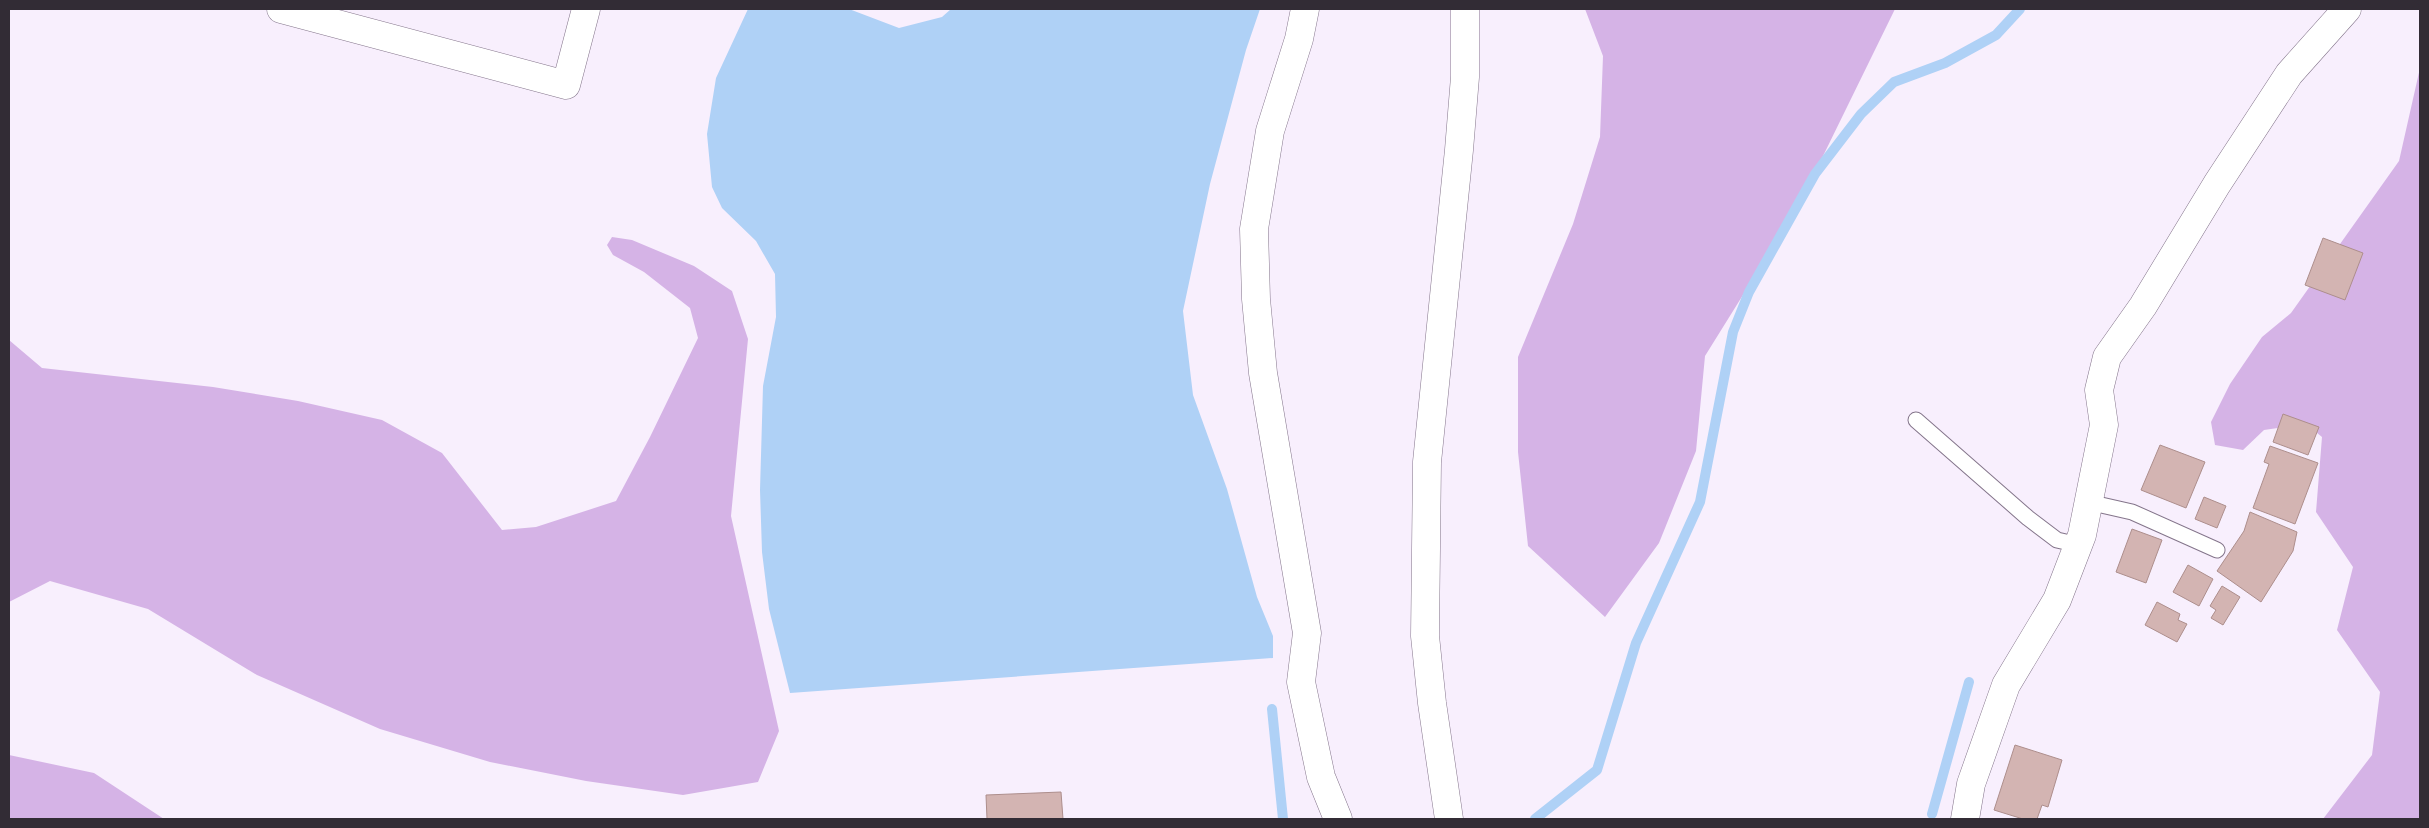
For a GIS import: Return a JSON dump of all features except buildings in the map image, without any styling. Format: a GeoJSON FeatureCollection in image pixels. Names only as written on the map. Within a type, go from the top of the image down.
{"type":"FeatureCollection","features":[{"type":"Feature","properties":{"kind":"street"},"geometry":{"type":"LineString","coordinates":[[280,9],[566,85],[586,9]]}},
{"type":"Feature","properties":{"kind":"street"},"geometry":{"type":"LineString","coordinates":[[1305,9],[1299,39],[1270,131],[1254,229],[1256,299],[1263,373],[1307,633],[1301,682],[1321,777],[1338,819]]}},
{"type":"Feature","properties":{"kind":"street"},"geometry":{"type":"LineString","coordinates":[[1450,819],[1432,703],[1426,636],[1427,462],[1463,105],[1465,9]]}},
{"type":"Feature","properties":{"kind":"street"},"geometry":{"type":"LineString","coordinates":[[1965,819],[1971,784],[2006,685],[2057,600],[2079,545],[2104,425],[2099,390],[2107,357],[2143,306],[2217,184],[2289,74],[2347,9]]}},
{"type":"Feature","properties":{"kind":"lane"},"geometry":{"type":"LineString","coordinates":[[1916,420],[2042,529],[2057,540],[2079,545]]}},
{"type":"Feature","properties":{"kind":"lane"},"geometry":{"type":"LineString","coordinates":[[2088,502],[2132,512],[2217,550]]}},
{"type":"Feature","properties":{"kind":"shaded area"},"geometry":{"type":"Polygon","coordinates":[[[1585,9],[1895,9],[1799,205],[1705,356],[1696,451],[1659,543],[1605,617],[1528,546],[1518,452],[1518,357],[1573,224],[1600,137],[1603,56],[1585,9]]]}},
{"type":"Feature","properties":{"kind":"shaded area"},"geometry":{"type":"Polygon","coordinates":[[[2420,68],[2420,819],[2323,819],[2372,755],[2380,692],[2337,630],[2353,567],[2316,512],[2322,437],[2306,424],[2264,430],[2243,450],[2215,445],[2211,422],[2230,384],[2262,337],[2291,313],[2399,161],[2420,68]]]}},
{"type":"Feature","properties":{"kind":"shaded area"},"geometry":{"type":"Polygon","coordinates":[[[612,237],[632,240],[694,266],[732,291],[748,339],[731,516],[779,731],[758,782],[683,795],[586,781],[490,762],[380,729],[257,675],[148,609],[50,581],[9,602],[9,340],[42,368],[213,387],[298,401],[382,420],[442,453],[502,530],[536,527],[616,501],[650,437],[698,338],[690,308],[644,272],[613,255],[607,245],[612,237]]]}},
{"type":"Feature","properties":{"kind":"shaded area"},"geometry":{"type":"Polygon","coordinates":[[[9,755],[94,773],[164,819],[9,819],[9,755]]]}},
{"type":"Feature","properties":{"kind":"water"},"geometry":{"type":"Polygon","coordinates":[[[748,9],[849,9],[899,28],[942,17],[951,9],[1260,9],[1246,50],[1210,184],[1183,311],[1193,395],[1227,489],[1257,597],[1273,636],[1273,658],[790,693],[769,609],[762,552],[760,490],[763,386],[776,317],[775,274],[756,241],[722,208],[712,187],[707,134],[716,78],[748,9]]]}},
{"type":"Feature","properties":{"kind":"waterway"},"geometry":{"type":"LineString","coordinates":[[1535,819],[1597,770],[1636,643],[1700,502],[1733,332],[1749,292],[1815,174],[1861,114],[1894,82],[1945,63],[1996,35],[2020,9]]}},
{"type":"Feature","properties":{"kind":"waterway"},"geometry":{"type":"LineString","coordinates":[[1932,814],[1969,682]]}},
{"type":"Feature","properties":{"kind":"waterway"},"geometry":{"type":"LineString","coordinates":[[1272,709],[1283,819]]}}]}
